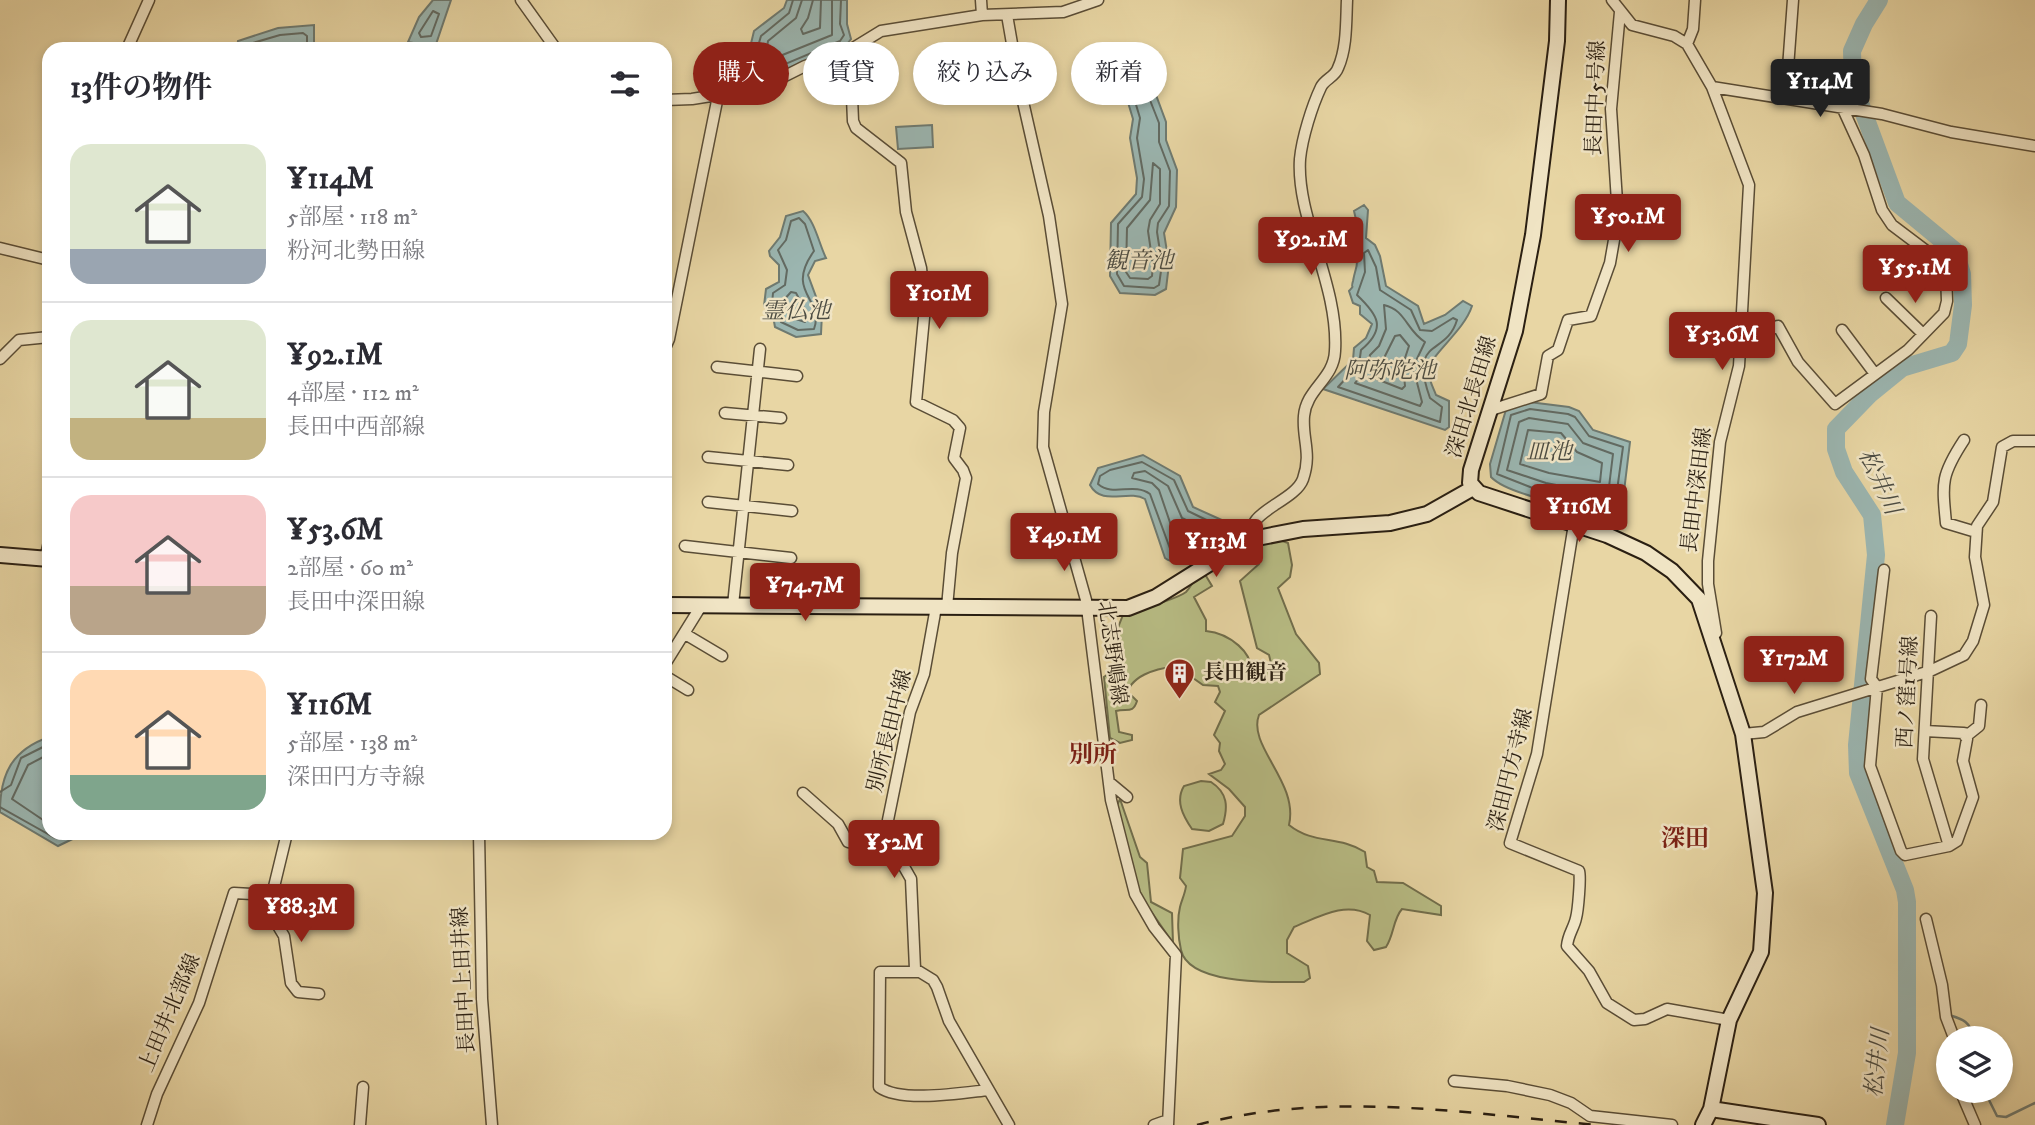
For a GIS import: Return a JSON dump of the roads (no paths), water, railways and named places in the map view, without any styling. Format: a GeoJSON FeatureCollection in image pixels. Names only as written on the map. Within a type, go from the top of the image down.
{"type":"FeatureCollection","features":[{"type":"Feature","properties":{"kind":"street"},"geometry":{"type":"LineString","coordinates":[[130,42],[149,0]]}},
{"type":"Feature","properties":{"kind":"street"},"geometry":{"type":"LineString","coordinates":[[521,0],[551,42]]}},
{"type":"Feature","properties":{"kind":"street"},"geometry":{"type":"LineString","coordinates":[[981,0],[982,15]]}},
{"type":"Feature","properties":{"kind":"street"},"geometry":{"type":"LineString","coordinates":[[863,42],[881,31],[982,15],[1063,12],[1098,0]]}},
{"type":"Feature","properties":{"kind":"street"},"geometry":{"type":"LineString","coordinates":[[1247,540],[1255,520],[1302,483],[1309,449],[1303,418],[1305,407],[1311,393],[1333,369],[1335,350],[1328,282],[1307,208],[1300,175],[1300,155],[1321,87],[1335,75],[1340,62],[1347,0]]}},
{"type":"Feature","properties":{"kind":"street","name":"深田北長田線"},"geometry":{"type":"LineString","coordinates":[[1558,0],[1557,41],[1533,235],[1515,331],[1471,470],[1473,488],[1489,497],[1574,524],[1646,553],[1672,571],[1699,599],[1743,734],[1765,893],[1763,935],[1756,965],[1729,1020],[1711,1109],[1703,1125]]}},
{"type":"Feature","properties":{"kind":"street"},"geometry":{"type":"LineString","coordinates":[[1612,0],[1632,25],[1674,36],[1687,44],[1693,29],[1695,0]]}},
{"type":"Feature","properties":{"kind":"street"},"geometry":{"type":"LineString","coordinates":[[1793,0],[1788,68],[1797,100]]}},
{"type":"Feature","properties":{"kind":"street","name":"長田中5号線"},"geometry":{"type":"LineString","coordinates":[[1491,410],[1541,394],[1548,356],[1558,350],[1567,320],[1591,316],[1604,283],[1618,216],[1611,121],[1620,12]]}},
{"type":"Feature","properties":{"kind":"street","name":"北志野嶋線"},"geometry":{"type":"LineString","coordinates":[[1007,15],[1018,84],[1049,216],[1060,279],[1062,304],[1044,412],[1043,447],[1087,610],[1109,782],[1135,894],[1154,927],[1176,955],[1168,1122]]}},
{"type":"Feature","properties":{"kind":"street","name":"長田中深田線"},"geometry":{"type":"LineString","coordinates":[[1687,44],[1712,87],[1749,185],[1739,366],[1720,442],[1708,561],[1717,655]]}},
{"type":"Feature","properties":{"kind":"street"},"geometry":{"type":"LineString","coordinates":[[1712,87],[1882,114],[1951,132],[2035,146]]}},
{"type":"Feature","properties":{"kind":"street"},"geometry":{"type":"LineString","coordinates":[[672,99],[693,98]]}},
{"type":"Feature","properties":{"kind":"street"},"geometry":{"type":"LineString","coordinates":[[672,324],[716,105]]}},
{"type":"Feature","properties":{"kind":"street","name":"別所長田中線"},"geometry":{"type":"LineString","coordinates":[[852,105],[856,128],[901,163],[906,212],[921,268],[925,318],[916,402],[953,420],[960,428],[954,458],[964,470],[966,478],[941,607],[924,674],[910,712],[888,820],[891,844],[911,879],[912,943],[914,964],[918,972]]}},
{"type":"Feature","properties":{"kind":"street"},"geometry":{"type":"LineString","coordinates":[[1742,338],[1778,326],[1798,362],[1835,404],[1908,350],[1944,313],[1947,301],[1946,273],[1941,262],[1892,225],[1882,211],[1845,108]]}},
{"type":"Feature","properties":{"kind":"street"},"geometry":{"type":"LineString","coordinates":[[0,248],[42,258]]}},
{"type":"Feature","properties":{"kind":"street"},"geometry":{"type":"LineString","coordinates":[[1886,298],[1923,334]]}},
{"type":"Feature","properties":{"kind":"street"},"geometry":{"type":"LineString","coordinates":[[1842,330],[1875,374]]}},
{"type":"Feature","properties":{"kind":"street"},"geometry":{"type":"LineString","coordinates":[[0,359],[19,340],[42,338]]}},
{"type":"Feature","properties":{"kind":"street"},"geometry":{"type":"LineString","coordinates":[[733,604],[760,349]]}},
{"type":"Feature","properties":{"kind":"street"},"geometry":{"type":"LineString","coordinates":[[717,367],[797,376]]}},
{"type":"Feature","properties":{"kind":"street"},"geometry":{"type":"LineString","coordinates":[[725,413],[781,418]]}},
{"type":"Feature","properties":{"kind":"street"},"geometry":{"type":"LineString","coordinates":[[1964,440],[1946,468],[1942,491],[1946,523],[1976,532]]}},
{"type":"Feature","properties":{"kind":"street"},"geometry":{"type":"LineString","coordinates":[[1743,734],[1764,732],[1797,712],[1930,671],[1964,655],[1981,621],[1984,605],[1975,557],[1976,532],[1993,502],[2002,447],[2013,441],[2035,441]]}},
{"type":"Feature","properties":{"kind":"street"},"geometry":{"type":"LineString","coordinates":[[708,457],[788,465]]}},
{"type":"Feature","properties":{"kind":"street"},"geometry":{"type":"LineString","coordinates":[[672,605],[1087,610],[1128,608],[1156,597],[1247,540],[1303,529],[1390,523],[1427,514],[1473,488]]}},
{"type":"Feature","properties":{"kind":"street"},"geometry":{"type":"LineString","coordinates":[[708,502],[792,511]]}},
{"type":"Feature","properties":{"kind":"street","name":"深田円方寺線"},"geometry":{"type":"LineString","coordinates":[[1574,524],[1537,754],[1510,843],[1578,871],[1581,879],[1575,902],[1577,915],[1568,933],[1567,946],[1589,971],[1608,1003],[1634,1020],[1645,1020],[1667,1009],[1729,1020]]}},
{"type":"Feature","properties":{"kind":"street"},"geometry":{"type":"LineString","coordinates":[[685,546],[792,558]]}},
{"type":"Feature","properties":{"kind":"street"},"geometry":{"type":"LineString","coordinates":[[0,555],[42,559]]}},
{"type":"Feature","properties":{"kind":"street","name":"西ノ窪1号線"},"geometry":{"type":"LineString","coordinates":[[1884,570],[1871,679],[1870,766],[1902,851],[1905,855],[1913,856],[1949,846],[1923,759],[1931,616]]}},
{"type":"Feature","properties":{"kind":"street"},"geometry":{"type":"LineString","coordinates":[[672,654],[701,606]]}},
{"type":"Feature","properties":{"kind":"street"},"geometry":{"type":"LineString","coordinates":[[685,634],[722,656]]}},
{"type":"Feature","properties":{"kind":"street"},"geometry":{"type":"LineString","coordinates":[[672,680],[688,690]]}},
{"type":"Feature","properties":{"kind":"street"},"geometry":{"type":"LineString","coordinates":[[1925,732],[1969,734],[1979,726],[1981,705]]}},
{"type":"Feature","properties":{"kind":"street"},"geometry":{"type":"LineString","coordinates":[[1949,846],[1957,841],[1973,797],[1962,761],[1967,739],[1963,733]]}},
{"type":"Feature","properties":{"kind":"street"},"geometry":{"type":"LineString","coordinates":[[1109,782],[1127,797]]}},
{"type":"Feature","properties":{"kind":"street"},"geometry":{"type":"LineString","coordinates":[[803,793],[838,824],[848,842],[865,846],[891,844]]}},
{"type":"Feature","properties":{"kind":"street"},"geometry":{"type":"LineString","coordinates":[[285,840],[272,895],[275,921],[284,936],[291,982],[298,992],[319,994]]}},
{"type":"Feature","properties":{"kind":"street","name":"長田中上田井線"},"geometry":{"type":"LineString","coordinates":[[479,840],[481,962],[492,1125]]}},
{"type":"Feature","properties":{"kind":"street","name":"上田井北部線"},"geometry":{"type":"LineString","coordinates":[[147,1125],[157,1094],[199,1003],[234,893],[272,895]]}},
{"type":"Feature","properties":{"kind":"street"},"geometry":{"type":"LineString","coordinates":[[1926,919],[1950,1026]]}},
{"type":"Feature","properties":{"kind":"street"},"geometry":{"type":"LineString","coordinates":[[988,1090],[922,1095],[879,1087],[880,972],[918,972],[933,980],[949,1021],[974,1060],[1009,1125]]}},
{"type":"Feature","properties":{"kind":"street"},"geometry":{"type":"LineString","coordinates":[[1454,1081],[1507,1086],[1550,1095],[1571,1103],[1590,1116],[1672,1125]]}},
{"type":"Feature","properties":{"kind":"street"},"geometry":{"type":"LineString","coordinates":[[360,1125],[363,1087]]}},
{"type":"Feature","properties":{"kind":"street"},"geometry":{"type":"LineString","coordinates":[[1966,1103],[1975,1125]]}},
{"type":"Feature","properties":{"kind":"street"},"geometry":{"type":"LineString","coordinates":[[1711,1109],[1818,1125]]}},
{"type":"Feature","properties":{"kind":"street"},"geometry":{"type":"LineString","coordinates":[[1154,1125],[1168,1122]]}},
{"type":"Feature","properties":{"kind":"water"},"geometry":{"type":"Polygon","coordinates":[[[433,0],[451,0],[437,42],[408,42],[419,17],[433,0]]]}},
{"type":"Feature","properties":{"kind":"water"},"geometry":{"type":"Polygon","coordinates":[[[787,0],[847,0],[847,24],[851,39],[849,42],[803,42],[803,62],[789,70],[789,42],[751,42],[754,31],[784,8],[787,0]]]}},
{"type":"Feature","properties":{"kind":"water"},"geometry":{"type":"Polygon","coordinates":[[[314,25],[314,42],[238,42],[238,41],[278,28],[314,25]]]}},
{"type":"Feature","properties":{"kind":"water","name":"観音池"},"geometry":{"type":"Polygon","coordinates":[[[1129,105],[1160,105],[1166,122],[1166,140],[1177,170],[1176,207],[1164,233],[1169,264],[1166,289],[1155,295],[1120,293],[1110,276],[1111,223],[1136,194],[1137,178],[1130,138],[1133,119],[1129,105]]]}},
{"type":"Feature","properties":{"kind":"water"},"geometry":{"type":"Polygon","coordinates":[[[932,125],[933,147],[898,149],[896,127],[932,125]]]}},
{"type":"Feature","properties":{"kind":"water","name":"阿弥陀池"},"geometry":{"type":"Polygon","coordinates":[[[1364,205],[1368,210],[1366,238],[1375,245],[1380,256],[1386,286],[1418,306],[1424,324],[1445,315],[1463,301],[1472,306],[1462,324],[1435,356],[1429,369],[1436,395],[1449,401],[1449,427],[1445,430],[1323,389],[1353,360],[1354,348],[1366,338],[1372,324],[1360,314],[1360,306],[1353,303],[1349,291],[1353,287],[1357,263],[1349,247],[1357,224],[1354,211],[1364,205]]]}},
{"type":"Feature","properties":{"kind":"water","name":"霊仏池"},"geometry":{"type":"Polygon","coordinates":[[[803,211],[814,227],[826,258],[815,261],[808,275],[822,313],[821,334],[796,337],[775,327],[773,316],[764,306],[766,289],[779,282],[779,265],[769,251],[780,237],[786,216],[803,211]]]}},
{"type":"Feature","properties":{"kind":"water","name":"皿池"},"geometry":{"type":"Polygon","coordinates":[[[1529,402],[1569,407],[1579,411],[1593,430],[1630,442],[1622,508],[1614,514],[1549,501],[1514,490],[1491,477],[1490,464],[1507,408],[1529,402]]]}},
{"type":"Feature","properties":{"kind":"water"},"geometry":{"type":"Polygon","coordinates":[[[1143,455],[1180,476],[1193,507],[1235,526],[1226,541],[1194,559],[1183,562],[1165,558],[1145,499],[1138,496],[1101,495],[1090,485],[1098,468],[1143,455]]]}},
{"type":"Feature","properties":{"kind":"water"},"geometry":{"type":"Polygon","coordinates":[[[42,740],[42,837],[0,812],[2,786],[11,765],[17,756],[42,740]]]}},
{"type":"Feature","properties":{"kind":"water"},"geometry":{"type":"Polygon","coordinates":[[[48,840],[70,840],[58,846],[48,840]]]}},
{"type":"Feature","properties":{"kind":"waterway","name":"松井川"},"geometry":{"type":"LineString","coordinates":[[1879,0],[1852,51],[1853,84],[1897,203],[1955,251],[1962,274],[1963,305],[1958,344],[1952,353],[1902,368],[1870,394],[1836,429],[1836,449],[1844,472],[1872,515],[1876,555],[1857,745],[1858,773],[1905,890],[1907,902],[1907,1053],[1895,1125]]}},
{"type":"Feature","properties":{"kind":"waterway"},"geometry":{"type":"LineString","coordinates":[[1949,1015],[1966,1022],[1969,1026]]}},
{"type":"Feature","properties":{"kind":"waterway"},"geometry":{"type":"LineString","coordinates":[[1990,1103],[1997,1116],[2006,1117],[2035,1103]]}},
{"type":"Feature","properties":{"kind":"railway"},"geometry":{"type":"LineString","coordinates":[[1197,1125],[1247,1114],[1346,1106],[1446,1110],[1597,1125]]}},
{"type":"Feature","properties":{"kind":"place","name":"長田観音"},"geometry":{"type":"Point","coordinates":[1180,700]}},
{"type":"Feature","properties":{"kind":"district","name":"別所"},"geometry":{"type":"Point","coordinates":[1093,755]}},
{"type":"Feature","properties":{"kind":"district","name":"深田"},"geometry":{"type":"Point","coordinates":[1685,839]}}]}
